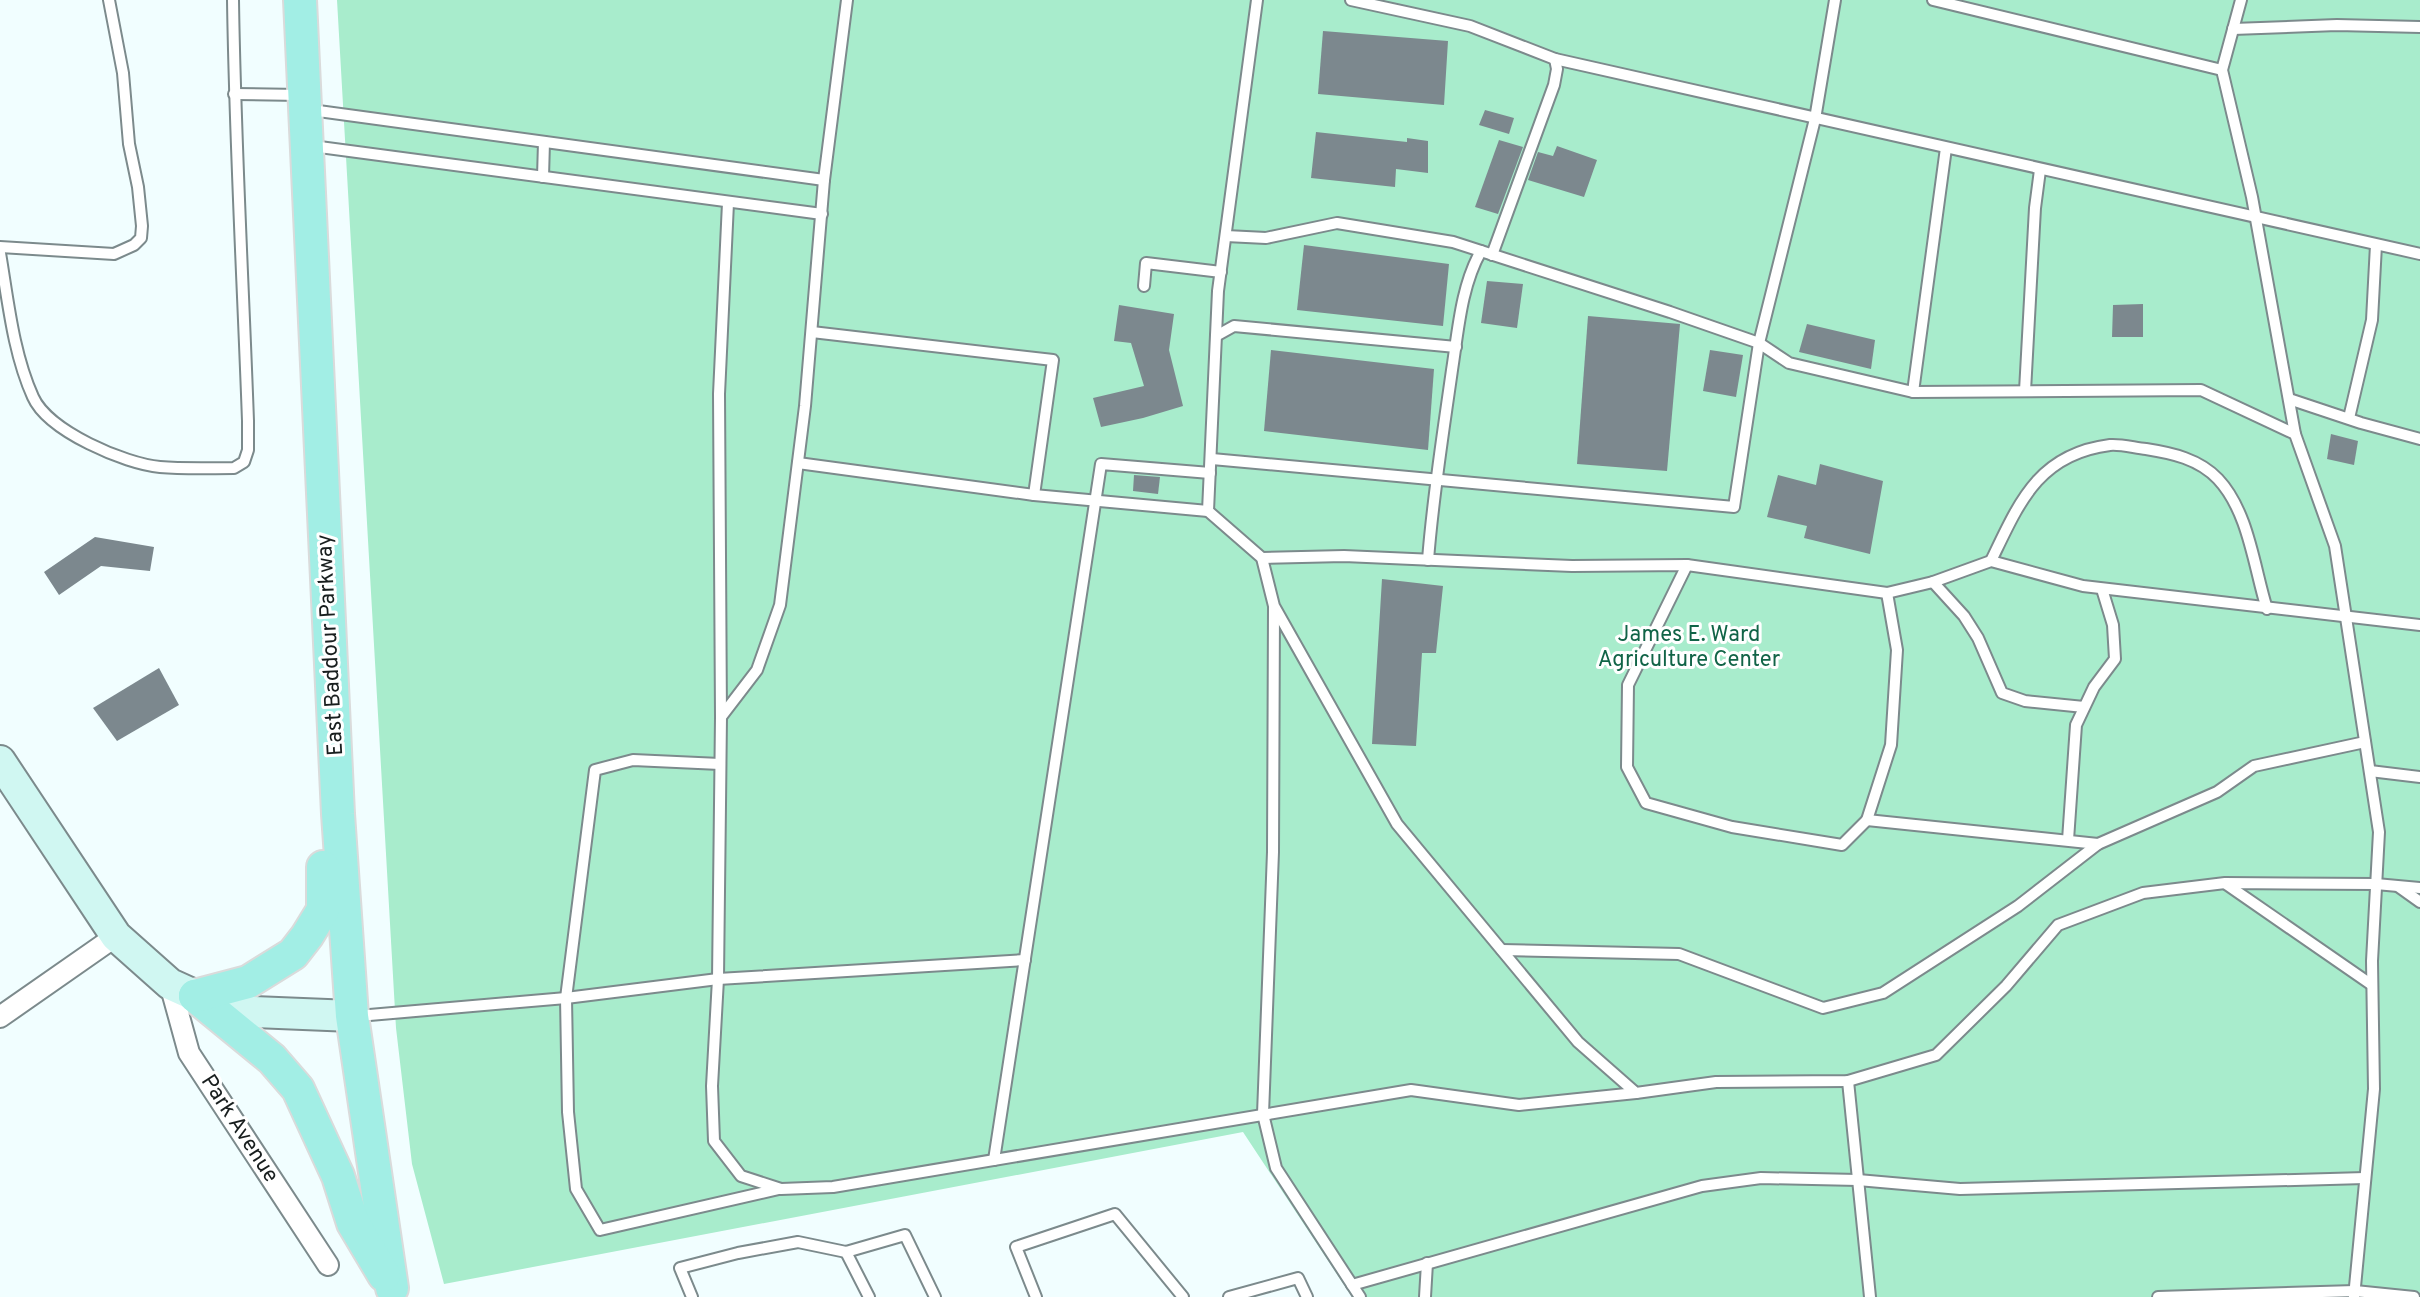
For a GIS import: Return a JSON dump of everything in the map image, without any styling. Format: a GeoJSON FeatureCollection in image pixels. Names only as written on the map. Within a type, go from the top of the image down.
{"type":"FeatureCollection","features":[{"type":"Feature","properties":{"kind":"main road","name":"East Baddour Parkway"},"geometry":{"type":"LineString","coordinates":[[300,0],[338,814],[352,1016],[394,1292]]}},
{"type":"Feature","properties":{"kind":"main road"},"geometry":{"type":"LineString","coordinates":[[182,990],[248,982],[293,954],[323,910],[323,863],[338,814]]}},
{"type":"Feature","properties":{"kind":"main road"},"geometry":{"type":"LineString","coordinates":[[182,990],[272,1059],[298,1089],[338,1176],[353,1223],[394,1292]]}},
{"type":"Feature","properties":{"kind":"street"},"geometry":{"type":"LineString","coordinates":[[0,761],[116,936],[182,990],[214,1004],[253,1012],[352,1016]]}},
{"type":"Feature","properties":{"kind":"street"},"geometry":{"type":"LineString","coordinates":[[0,1017],[116,936]]}},
{"type":"Feature","properties":{"kind":"street","name":"Park Avenue"},"geometry":{"type":"LineString","coordinates":[[182,990],[189,1053],[328,1265]]}},
{"type":"Feature","properties":{"kind":"lane"},"geometry":{"type":"LineString","coordinates":[[0,247],[114,254],[125,251],[141,238],[123,73],[109,0]]}},
{"type":"Feature","properties":{"kind":"lane"},"geometry":{"type":"LineString","coordinates":[[0,253],[15,338],[34,399],[45,414],[72,434],[144,464],[234,468],[244,462],[248,450],[247,406],[233,0]]}},
{"type":"Feature","properties":{"kind":"lane"},"geometry":{"type":"LineString","coordinates":[[721,717],[757,670],[780,605],[812,332],[824,180],[847,0]]}},
{"type":"Feature","properties":{"kind":"lane"},"geometry":{"type":"LineString","coordinates":[[1208,511],[1221,272],[1257,0]]}},
{"type":"Feature","properties":{"kind":"lane"},"geometry":{"type":"LineString","coordinates":[[1351,0],[1470,26],[1555,59],[2420,254]]}},
{"type":"Feature","properties":{"kind":"lane"},"geometry":{"type":"LineString","coordinates":[[1212,459],[1734,507],[1759,343],[1815,119],[1835,0]]}},
{"type":"Feature","properties":{"kind":"lane"},"geometry":{"type":"LineString","coordinates":[[1933,0],[2222,70]]}},
{"type":"Feature","properties":{"kind":"lane"},"geometry":{"type":"LineString","coordinates":[[2241,0],[2222,70],[2255,218],[2295,434],[2335,546],[2379,832],[2372,985],[2374,1089],[2354,1294]]}},
{"type":"Feature","properties":{"kind":"lane"},"geometry":{"type":"LineString","coordinates":[[2233,29],[2337,25],[2420,27]]}},
{"type":"Feature","properties":{"kind":"lane"},"geometry":{"type":"LineString","coordinates":[[1492,255],[1554,85],[1555,59]]}},
{"type":"Feature","properties":{"kind":"lane"},"geometry":{"type":"LineString","coordinates":[[234,94],[304,102],[544,142],[824,180]]}},
{"type":"Feature","properties":{"kind":"lane"},"geometry":{"type":"LineString","coordinates":[[543,177],[544,142]]}},
{"type":"Feature","properties":{"kind":"lane"},"geometry":{"type":"LineString","coordinates":[[306,145],[822,214]]}},
{"type":"Feature","properties":{"kind":"lane"},"geometry":{"type":"LineString","coordinates":[[1913,392],[1946,148]]}},
{"type":"Feature","properties":{"kind":"lane"},"geometry":{"type":"LineString","coordinates":[[2025,391],[2035,208],[2040,170]]}},
{"type":"Feature","properties":{"kind":"lane"},"geometry":{"type":"LineString","coordinates":[[728,203],[719,394],[721,717],[718,979],[712,1086],[714,1141],[741,1176],[781,1189]]}},
{"type":"Feature","properties":{"kind":"lane"},"geometry":{"type":"LineString","coordinates":[[1226,236],[1266,238],[1337,223],[1453,242],[1759,343],[1789,363],[1913,392],[2201,390],[2295,434]]}},
{"type":"Feature","properties":{"kind":"lane"},"geometry":{"type":"LineString","coordinates":[[2349,418],[2372,320],[2376,245]]}},
{"type":"Feature","properties":{"kind":"lane"},"geometry":{"type":"LineString","coordinates":[[1428,560],[1435,480],[1456,347],[1473,265],[1481,251]]}},
{"type":"Feature","properties":{"kind":"lane"},"geometry":{"type":"LineString","coordinates":[[1144,286],[1146,263],[1221,272]]}},
{"type":"Feature","properties":{"kind":"lane"},"geometry":{"type":"LineString","coordinates":[[1216,336],[1234,326],[1456,347]]}},
{"type":"Feature","properties":{"kind":"lane"},"geometry":{"type":"LineString","coordinates":[[812,332],[1053,360],[1034,495]]}},
{"type":"Feature","properties":{"kind":"lane"},"geometry":{"type":"LineString","coordinates":[[2289,399],[2420,439]]}},
{"type":"Feature","properties":{"kind":"lane"},"geometry":{"type":"LineString","coordinates":[[1991,561],[2013,515],[2039,477],[2068,455],[2112,445],[2181,454],[2217,478],[2239,513],[2267,609]]}},
{"type":"Feature","properties":{"kind":"lane"},"geometry":{"type":"LineString","coordinates":[[798,463],[1034,495],[1208,511],[1262,558],[1274,606],[1273,852],[1263,1114],[1276,1168],[1360,1297]]}},
{"type":"Feature","properties":{"kind":"lane"},"geometry":{"type":"LineString","coordinates":[[994,1160],[1101,464],[1210,473]]}},
{"type":"Feature","properties":{"kind":"lane"},"geometry":{"type":"LineString","coordinates":[[1262,558],[1344,556],[1572,566],[1687,565],[1887,593],[1933,582],[1991,561],[2102,589],[2420,625]]}},
{"type":"Feature","properties":{"kind":"lane"},"geometry":{"type":"LineString","coordinates":[[1687,565],[1628,685],[1627,767],[1646,803],[1732,827],[1842,845],[1867,820],[1891,745],[1897,650],[1887,593]]}},
{"type":"Feature","properties":{"kind":"lane"},"geometry":{"type":"LineString","coordinates":[[1933,582],[1964,616],[1978,638],[2002,693],[2025,701],[2084,707]]}},
{"type":"Feature","properties":{"kind":"lane"},"geometry":{"type":"LineString","coordinates":[[2068,840],[2076,725],[2094,687],[2115,659],[2113,625],[2102,589]]}},
{"type":"Feature","properties":{"kind":"lane"},"geometry":{"type":"LineString","coordinates":[[1274,606],[1397,824],[1578,1042],[1636,1093]]}},
{"type":"Feature","properties":{"kind":"lane"},"geometry":{"type":"LineString","coordinates":[[1502,950],[1679,954],[1823,1008],[1883,993],[2018,906],[2098,844],[2217,792],[2254,766],[2365,742]]}},
{"type":"Feature","properties":{"kind":"lane"},"geometry":{"type":"LineString","coordinates":[[720,764],[633,760],[595,770],[566,998],[568,1112],[576,1189],[600,1230],[781,1189],[833,1187],[1411,1090],[1519,1105],[1716,1082],[1848,1081],[1936,1055],[2006,986],[2058,925],[2143,893],[2225,883],[2376,884],[2420,888]]}},
{"type":"Feature","properties":{"kind":"lane"},"geometry":{"type":"LineString","coordinates":[[2370,771],[2420,777]]}},
{"type":"Feature","properties":{"kind":"lane"},"geometry":{"type":"LineString","coordinates":[[1867,820],[2098,844]]}},
{"type":"Feature","properties":{"kind":"lane"},"geometry":{"type":"LineString","coordinates":[[2225,883],[2372,985]]}},
{"type":"Feature","properties":{"kind":"lane"},"geometry":{"type":"LineString","coordinates":[[2398,886],[2420,902]]}},
{"type":"Feature","properties":{"kind":"lane"},"geometry":{"type":"LineString","coordinates":[[352,1016],[566,998],[718,979],[1025,960]]}},
{"type":"Feature","properties":{"kind":"lane"},"geometry":{"type":"LineString","coordinates":[[1848,1081],[1870,1297]]}},
{"type":"Feature","properties":{"kind":"lane"},"geometry":{"type":"LineString","coordinates":[[1352,1285],[1702,1186],[1761,1178],[1858,1180],[1960,1189],[2365,1178]]}},
{"type":"Feature","properties":{"kind":"lane"},"geometry":{"type":"LineString","coordinates":[[1036,1297],[1016,1247],[1115,1214],[1183,1297]]}},
{"type":"Feature","properties":{"kind":"lane"},"geometry":{"type":"LineString","coordinates":[[692,1297],[680,1268],[798,1242],[846,1252],[905,1235],[935,1297]]}},
{"type":"Feature","properties":{"kind":"lane"},"geometry":{"type":"LineString","coordinates":[[846,1252],[869,1297]]}},
{"type":"Feature","properties":{"kind":"lane"},"geometry":{"type":"LineString","coordinates":[[1425,1297],[1427,1263]]}},
{"type":"Feature","properties":{"kind":"lane"},"geometry":{"type":"LineString","coordinates":[[1229,1297],[1298,1278],[1307,1297]]}},
{"type":"Feature","properties":{"kind":"lane"},"geometry":{"type":"LineString","coordinates":[[2158,1297],[2354,1294],[2414,1297]]}},
{"type":"Feature","properties":{"kind":"green space","name":"James E. Ward Agriculture Center"},"geometry":{"type":"Polygon","coordinates":[[[337,0],[2420,0],[2420,1297],[1352,1297],[1243,1132],[444,1284],[412,1164],[396,1028],[337,0]]]}},
{"type":"Feature","properties":{"kind":"building"},"geometry":{"type":"Polygon","coordinates":[[[1323,31],[1448,41],[1444,105],[1318,94],[1323,31]]]}},
{"type":"Feature","properties":{"kind":"building"},"geometry":{"type":"Polygon","coordinates":[[[1485,110],[1514,118],[1509,134],[1479,125],[1485,110]]]}},
{"type":"Feature","properties":{"kind":"building"},"geometry":{"type":"Polygon","coordinates":[[[1316,132],[1407,142],[1407,138],[1428,141],[1428,173],[1396,169],[1395,187],[1311,178],[1316,132]]]}},
{"type":"Feature","properties":{"kind":"building"},"geometry":{"type":"Polygon","coordinates":[[[1499,140],[1523,147],[1498,214],[1475,207],[1499,140]]]}},
{"type":"Feature","properties":{"kind":"building"},"geometry":{"type":"Polygon","coordinates":[[[1557,146],[1597,160],[1584,197],[1528,180],[1538,152],[1553,156],[1557,146]]]}},
{"type":"Feature","properties":{"kind":"building"},"geometry":{"type":"Polygon","coordinates":[[[1304,245],[1449,264],[1443,326],[1297,310],[1304,245]]]}},
{"type":"Feature","properties":{"kind":"building"},"geometry":{"type":"Polygon","coordinates":[[[1487,281],[1523,284],[1517,328],[1481,323],[1487,281]]]}},
{"type":"Feature","properties":{"kind":"building"},"geometry":{"type":"Polygon","coordinates":[[[2143,304],[2143,337],[2112,337],[2113,305],[2143,304]]]}},
{"type":"Feature","properties":{"kind":"building"},"geometry":{"type":"Polygon","coordinates":[[[1119,305],[1174,314],[1169,350],[1183,406],[1101,427],[1093,398],[1144,386],[1131,343],[1114,341],[1119,305]]]}},
{"type":"Feature","properties":{"kind":"building"},"geometry":{"type":"Polygon","coordinates":[[[1588,316],[1680,324],[1667,471],[1577,464],[1588,316]]]}},
{"type":"Feature","properties":{"kind":"building"},"geometry":{"type":"Polygon","coordinates":[[[1807,324],[1875,340],[1871,369],[1799,352],[1807,324]]]}},
{"type":"Feature","properties":{"kind":"building"},"geometry":{"type":"Polygon","coordinates":[[[1271,350],[1434,369],[1428,450],[1264,431],[1271,350]]]}},
{"type":"Feature","properties":{"kind":"building"},"geometry":{"type":"Polygon","coordinates":[[[1710,350],[1743,355],[1736,397],[1703,391],[1710,350]]]}},
{"type":"Feature","properties":{"kind":"building"},"geometry":{"type":"Polygon","coordinates":[[[2331,434],[2358,441],[2354,465],[2327,459],[2331,434]]]}},
{"type":"Feature","properties":{"kind":"building"},"geometry":{"type":"Polygon","coordinates":[[[1820,464],[1883,481],[1870,554],[1804,538],[1807,526],[1767,517],[1778,475],[1816,485],[1820,464]]]}},
{"type":"Feature","properties":{"kind":"building"},"geometry":{"type":"Polygon","coordinates":[[[1134,475],[1160,477],[1158,494],[1133,491],[1134,475]]]}},
{"type":"Feature","properties":{"kind":"building"},"geometry":{"type":"Polygon","coordinates":[[[95,537],[154,547],[150,571],[101,566],[59,595],[44,572],[95,537]]]}},
{"type":"Feature","properties":{"kind":"building"},"geometry":{"type":"Polygon","coordinates":[[[1382,579],[1443,586],[1436,653],[1422,653],[1416,746],[1372,744],[1382,579]]]}},
{"type":"Feature","properties":{"kind":"building"},"geometry":{"type":"Polygon","coordinates":[[[159,668],[179,705],[117,741],[93,708],[159,668]]]}}]}
